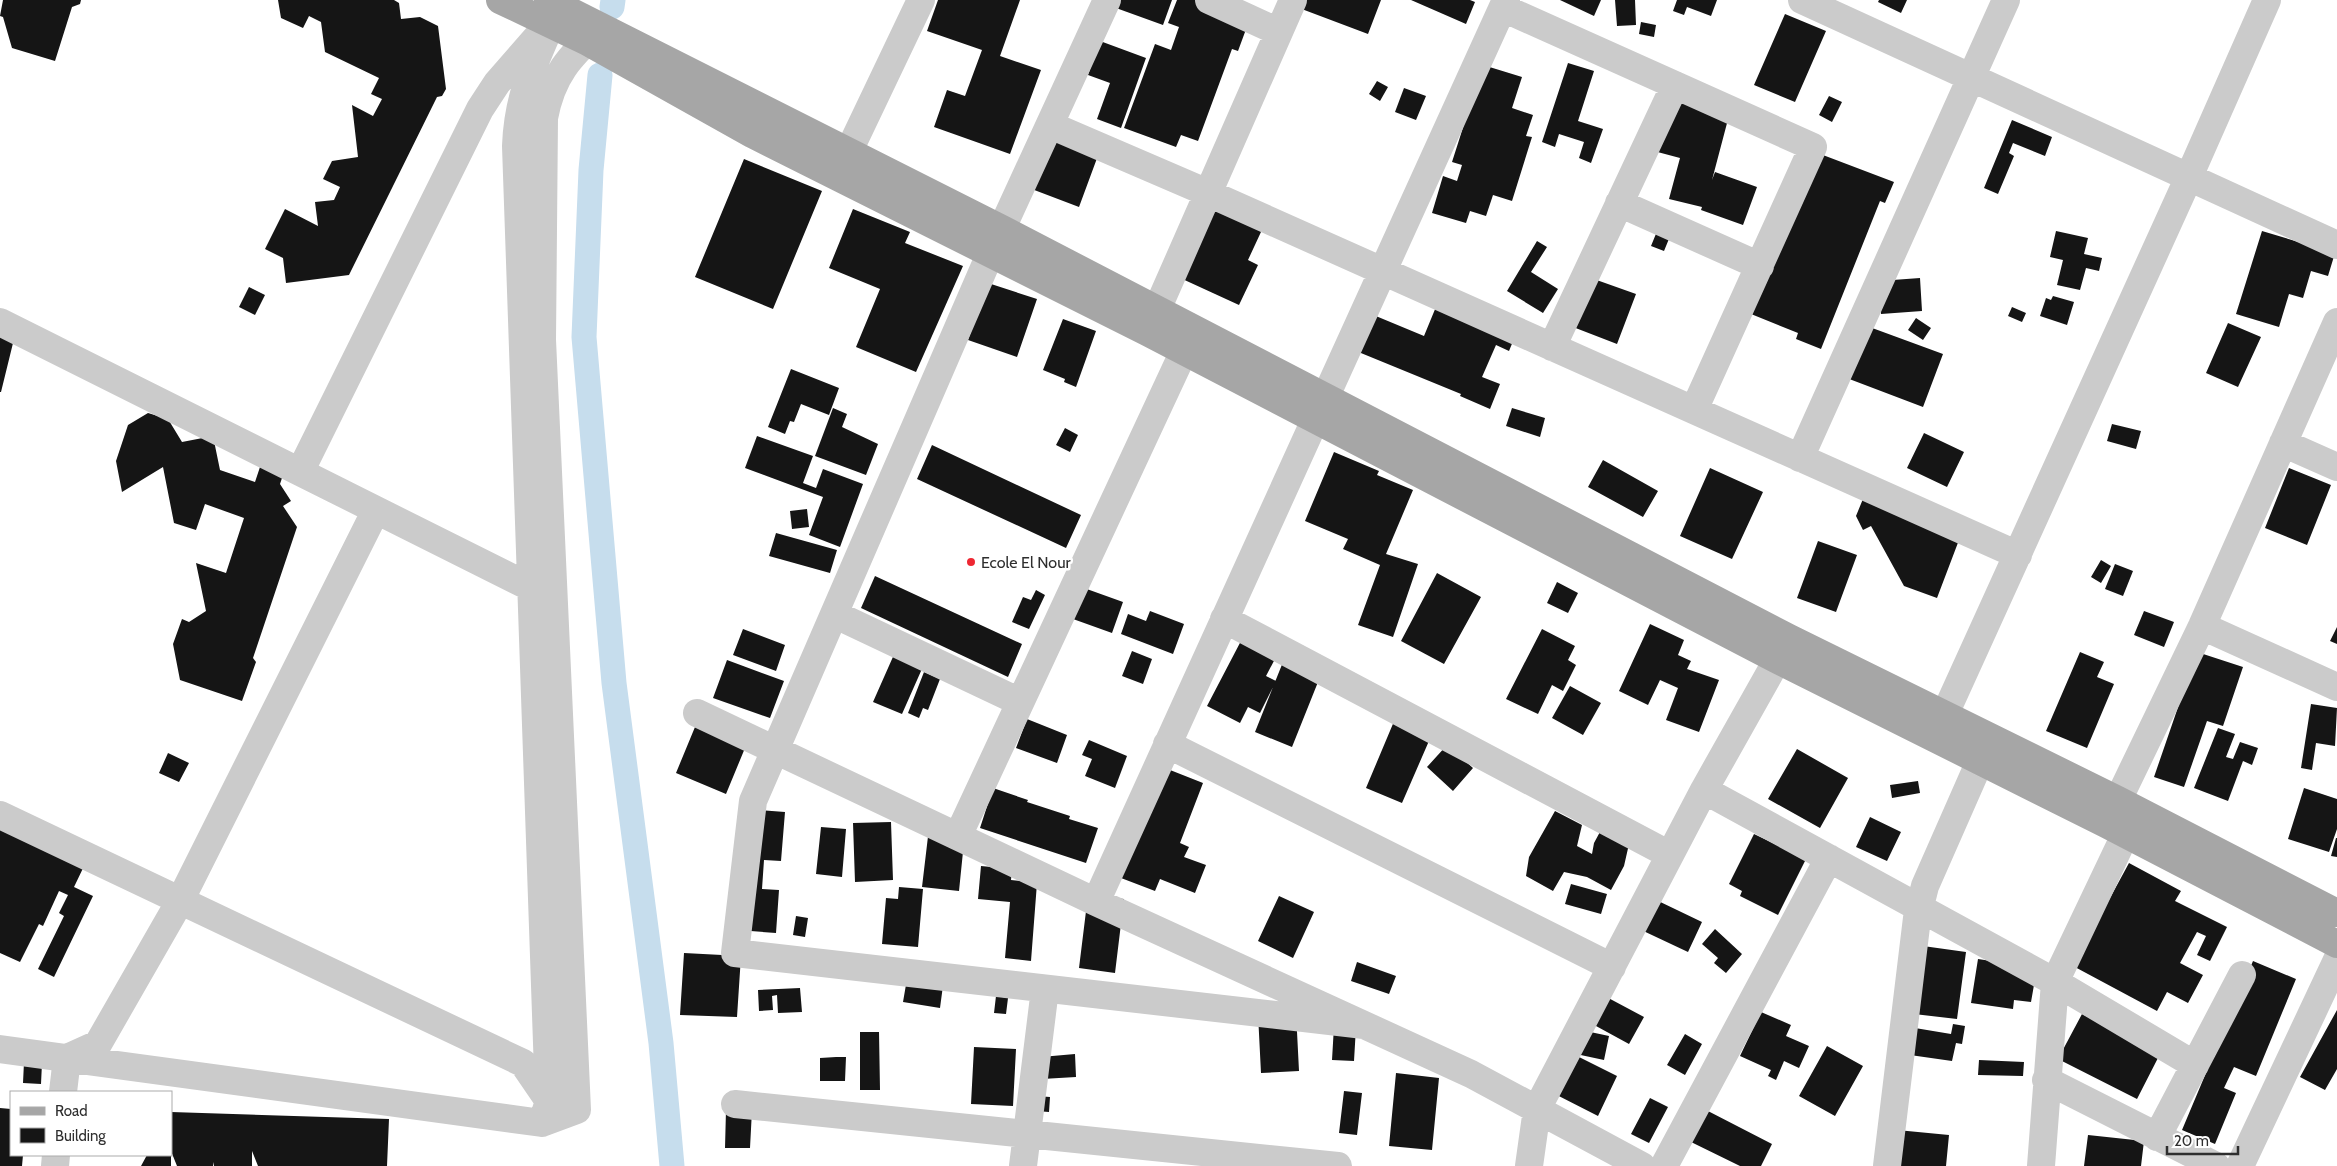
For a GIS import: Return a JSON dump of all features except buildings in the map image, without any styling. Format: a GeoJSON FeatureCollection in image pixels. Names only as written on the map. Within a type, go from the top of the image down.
{"type":"FeatureCollection","features":[{"type":"Feature","properties":{"kind":"main road"},"geometry":{"type":"LineString","coordinates":[[500,0],[552,13],[593,34],[765,111],[843,164],[1152,320],[1783,648],[1940,726],[2127,805],[2337,912]]}},
{"type":"Feature","properties":{"kind":"main road"},"geometry":{"type":"LineString","coordinates":[[593,34],[752,134],[843,164]]}},
{"type":"Feature","properties":{"kind":"main road"},"geometry":{"type":"LineString","coordinates":[[752,134],[765,111]]}},
{"type":"Feature","properties":{"kind":"main road"},"geometry":{"type":"LineString","coordinates":[[1152,320],[1184,351],[1320,407]]}},
{"type":"Feature","properties":{"kind":"main road"},"geometry":{"type":"LineString","coordinates":[[1940,726],[1980,761],[2116,829],[2337,944]]}},
{"type":"Feature","properties":{"kind":"street"},"geometry":{"type":"LineString","coordinates":[[843,164],[921,0]]}},
{"type":"Feature","properties":{"kind":"street"},"geometry":{"type":"LineString","coordinates":[[1107,0],[997,241],[753,800],[735,954],[1364,1025]]}},
{"type":"Feature","properties":{"kind":"street"},"geometry":{"type":"LineString","coordinates":[[1209,0],[1278,32]]}},
{"type":"Feature","properties":{"kind":"street"},"geometry":{"type":"LineString","coordinates":[[1152,320],[1293,0]]}},
{"type":"Feature","properties":{"kind":"street"},"geometry":{"type":"LineString","coordinates":[[1802,0],[2337,246]]}},
{"type":"Feature","properties":{"kind":"street"},"geometry":{"type":"LineString","coordinates":[[1800,458],[2006,0]]}},
{"type":"Feature","properties":{"kind":"street"},"geometry":{"type":"LineString","coordinates":[[1940,726],[2267,0]]}},
{"type":"Feature","properties":{"kind":"street"},"geometry":{"type":"LineString","coordinates":[[1096,902],[1504,4],[1675,85],[1813,147],[1694,410]]}},
{"type":"Feature","properties":{"kind":"street"},"geometry":{"type":"LineString","coordinates":[[0,1050],[545,1112],[578,1110],[542,340],[544,118],[537,90],[552,13]]}},
{"type":"Feature","properties":{"kind":"street"},"geometry":{"type":"LineString","coordinates":[[300,472],[480,109],[497,83],[552,13]]}},
{"type":"Feature","properties":{"kind":"street"},"geometry":{"type":"LineString","coordinates":[[545,1112],[532,588],[516,146],[519,112],[537,90],[593,34]]}},
{"type":"Feature","properties":{"kind":"street"},"geometry":{"type":"LineString","coordinates":[[1552,347],[1675,85]]}},
{"type":"Feature","properties":{"kind":"street"},"geometry":{"type":"LineString","coordinates":[[1050,125],[1208,193],[2018,555]]}},
{"type":"Feature","properties":{"kind":"street"},"geometry":{"type":"LineString","coordinates":[[1620,203],[1760,266]]}},
{"type":"Feature","properties":{"kind":"street"},"geometry":{"type":"LineString","coordinates":[[0,322],[532,588]]}},
{"type":"Feature","properties":{"kind":"street"},"geometry":{"type":"LineString","coordinates":[[2041,1166],[2046,1080],[2055,982],[2116,829],[2202,626],[2337,322]]}},
{"type":"Feature","properties":{"kind":"street"},"geometry":{"type":"LineString","coordinates":[[958,836],[1184,351]]}},
{"type":"Feature","properties":{"kind":"street"},"geometry":{"type":"LineString","coordinates":[[2283,443],[2337,467]]}},
{"type":"Feature","properties":{"kind":"street"},"geometry":{"type":"LineString","coordinates":[[67,1058],[98,1044],[180,901],[376,510]]}},
{"type":"Feature","properties":{"kind":"street"},"geometry":{"type":"LineString","coordinates":[[834,614],[1020,702]]}},
{"type":"Feature","properties":{"kind":"street"},"geometry":{"type":"LineString","coordinates":[[1224,619],[1670,855]]}},
{"type":"Feature","properties":{"kind":"street"},"geometry":{"type":"LineString","coordinates":[[2202,626],[2337,687]]}},
{"type":"Feature","properties":{"kind":"street"},"geometry":{"type":"LineString","coordinates":[[1529,1166],[1537,1109],[1704,790],[1783,648]]}},
{"type":"Feature","properties":{"kind":"street"},"geometry":{"type":"LineString","coordinates":[[697,713],[1096,902],[1471,1074],[1642,1166]]}},
{"type":"Feature","properties":{"kind":"street"},"geometry":{"type":"LineString","coordinates":[[1167,744],[1612,967]]}},
{"type":"Feature","properties":{"kind":"street"},"geometry":{"type":"LineString","coordinates":[[1887,1166],[1920,908],[1925,886],[1980,761]]}},
{"type":"Feature","properties":{"kind":"street"},"geometry":{"type":"LineString","coordinates":[[1704,790],[2055,982],[2195,1065]]}},
{"type":"Feature","properties":{"kind":"street"},"geometry":{"type":"LineString","coordinates":[[0,815],[523,1063],[545,1112]]}},
{"type":"Feature","properties":{"kind":"street"},"geometry":{"type":"LineString","coordinates":[[1664,1166],[1829,858]]}},
{"type":"Feature","properties":{"kind":"street"},"geometry":{"type":"LineString","coordinates":[[2240,1166],[2337,960]]}},
{"type":"Feature","properties":{"kind":"street"},"geometry":{"type":"LineString","coordinates":[[2157,1136],[2242,974]]}},
{"type":"Feature","properties":{"kind":"street"},"geometry":{"type":"LineString","coordinates":[[1023,1166],[1045,989]]}},
{"type":"Feature","properties":{"kind":"street"},"geometry":{"type":"LineString","coordinates":[[63,1091],[67,1058]]}},
{"type":"Feature","properties":{"kind":"street"},"geometry":{"type":"LineString","coordinates":[[2046,1080],[2216,1166]]}},
{"type":"Feature","properties":{"kind":"street"},"geometry":{"type":"LineString","coordinates":[[735,1104],[1026,1134],[1173,1158],[1332,1166]]}},
{"type":"Feature","properties":{"kind":"waterway"},"geometry":{"type":"LineString","coordinates":[[612,7],[613,0]]}},
{"type":"Feature","properties":{"kind":"waterway"},"geometry":{"type":"LineString","coordinates":[[600,75],[591,170],[584,337],[614,683],[661,1043],[672,1166]]}},
{"type":"Feature","properties":{"kind":"place","name":"Ecole El Nour"},"geometry":{"type":"Point","coordinates":[971,562]}}]}
